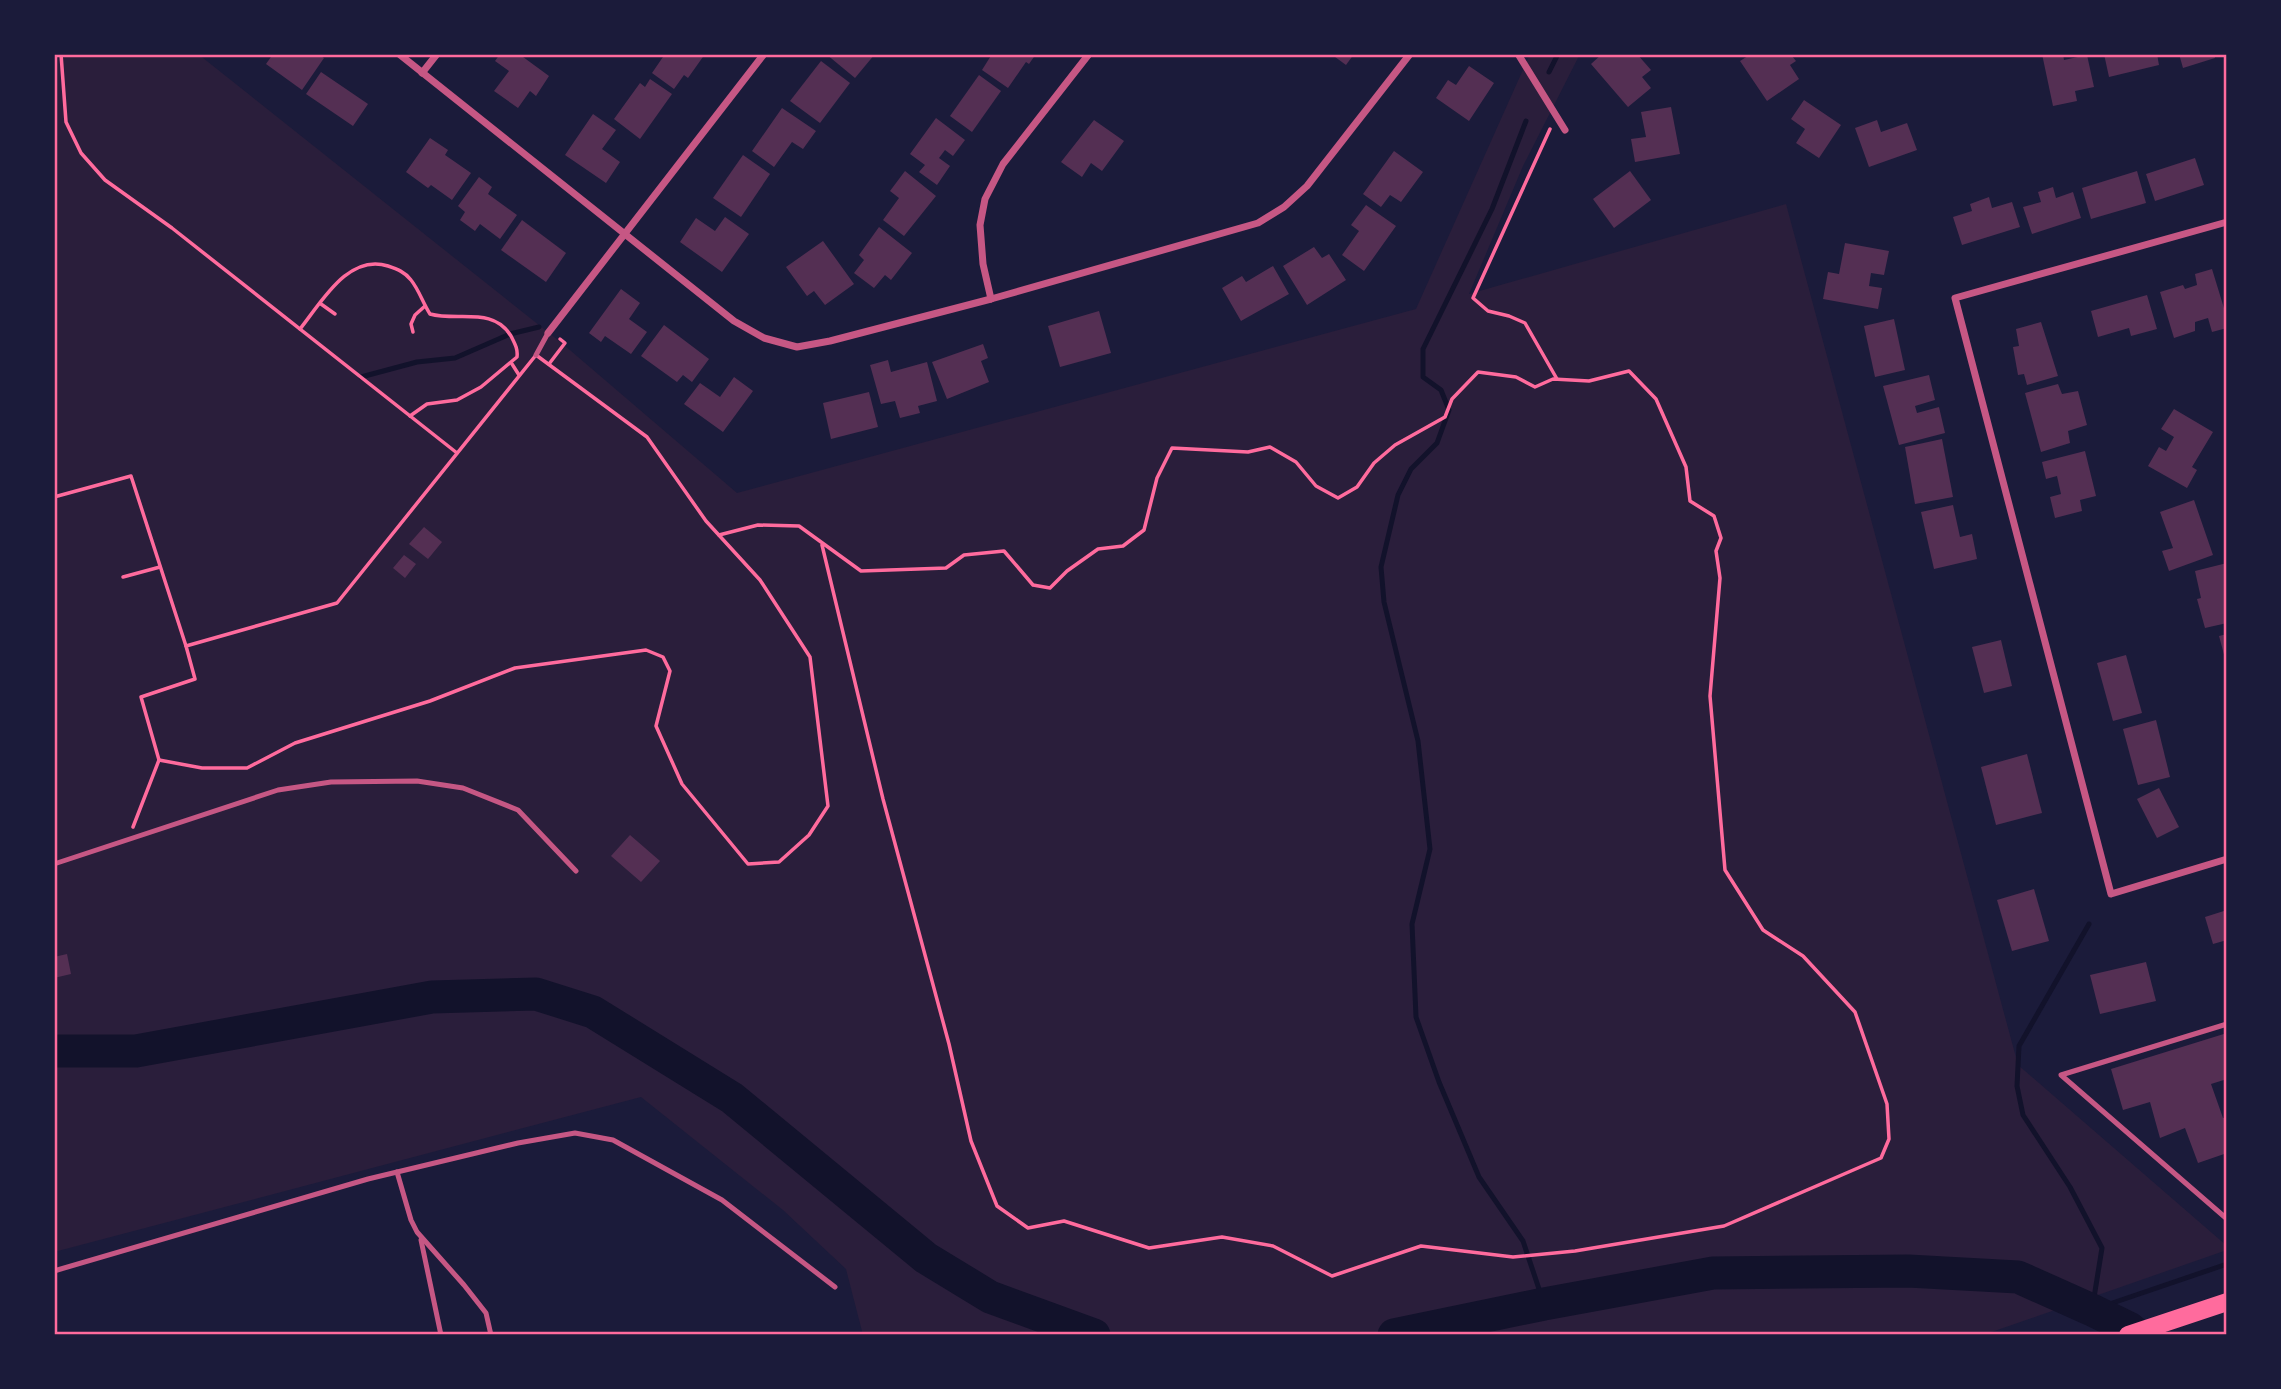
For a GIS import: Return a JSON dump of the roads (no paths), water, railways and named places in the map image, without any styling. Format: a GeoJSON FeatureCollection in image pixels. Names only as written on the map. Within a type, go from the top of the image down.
{"type":"FeatureCollection","features":[{"type":"Feature","properties":{"kind":"main road"},"geometry":{"type":"LineString","coordinates":[[2128,1335],[2227,1302]]}},
{"type":"Feature","properties":{"kind":"street"},"geometry":{"type":"LineString","coordinates":[[399,54],[734,321],[764,338],[797,347],[830,341],[991,299],[1258,223],[1284,207],[1307,186],[1410,54]]}},
{"type":"Feature","properties":{"kind":"street"},"geometry":{"type":"LineString","coordinates":[[422,73],[437,54]]}},
{"type":"Feature","properties":{"kind":"street"},"geometry":{"type":"LineString","coordinates":[[549,332],[764,54]]}},
{"type":"Feature","properties":{"kind":"street"},"geometry":{"type":"LineString","coordinates":[[991,299],[983,264],[980,225],[985,199],[1003,164],[1089,54]]}},
{"type":"Feature","properties":{"kind":"street"},"geometry":{"type":"LineString","coordinates":[[1518,54],[1565,130]]}},
{"type":"Feature","properties":{"kind":"street"},"geometry":{"type":"LineString","coordinates":[[2227,222],[1955,298],[2111,894],[2227,859]]}},
{"type":"Feature","properties":{"kind":"lane"},"geometry":{"type":"LineString","coordinates":[[536,355],[549,332]]}},
{"type":"Feature","properties":{"kind":"lane"},"geometry":{"type":"LineString","coordinates":[[54,864],[278,790],[331,782],[416,780],[463,788],[518,810],[576,871]]}},
{"type":"Feature","properties":{"kind":"lane"},"geometry":{"type":"LineString","coordinates":[[2227,1024],[2062,1075],[2227,1219]]}},
{"type":"Feature","properties":{"kind":"lane"},"geometry":{"type":"LineString","coordinates":[[54,1271],[397,1172],[519,1143],[575,1133],[613,1140],[722,1200],[835,1287]]}},
{"type":"Feature","properties":{"kind":"lane"},"geometry":{"type":"LineString","coordinates":[[397,1172],[411,1220],[421,1237],[486,1313],[491,1335]]}},
{"type":"Feature","properties":{"kind":"lane"},"geometry":{"type":"LineString","coordinates":[[421,1237],[441,1335]]}},
{"type":"Feature","properties":{"kind":"waterway"},"geometry":{"type":"LineString","coordinates":[[1549,72],[1558,54]]}},
{"type":"Feature","properties":{"kind":"waterway"},"geometry":{"type":"LineString","coordinates":[[1526,121],[1492,209],[1423,349],[1423,377],[1441,390],[1449,410],[1437,443],[1411,469],[1398,495],[1381,567],[1384,602],[1418,741],[1430,849],[1412,924],[1416,1017],[1439,1082],[1479,1177],[1523,1241],[1544,1304]]}},
{"type":"Feature","properties":{"kind":"waterway"},"geometry":{"type":"LineString","coordinates":[[361,377],[417,362],[455,358],[510,334],[539,327]]}},
{"type":"Feature","properties":{"kind":"waterway"},"geometry":{"type":"LineString","coordinates":[[2089,924],[2019,1046],[2017,1086],[2023,1115],[2070,1187],[2102,1248],[2092,1310],[2227,1264]]}},
{"type":"Feature","properties":{"kind":"waterway"},"geometry":{"type":"LineString","coordinates":[[54,1051],[136,1051],[432,997],[536,994],[593,1012],[732,1098],[926,1258],[990,1297],[1094,1335]]}},
{"type":"Feature","properties":{"kind":"waterway"},"geometry":{"type":"LineString","coordinates":[[1394,1335],[1713,1273],[1908,1271],[2018,1277],[2129,1328],[2137,1335]]}}]}
